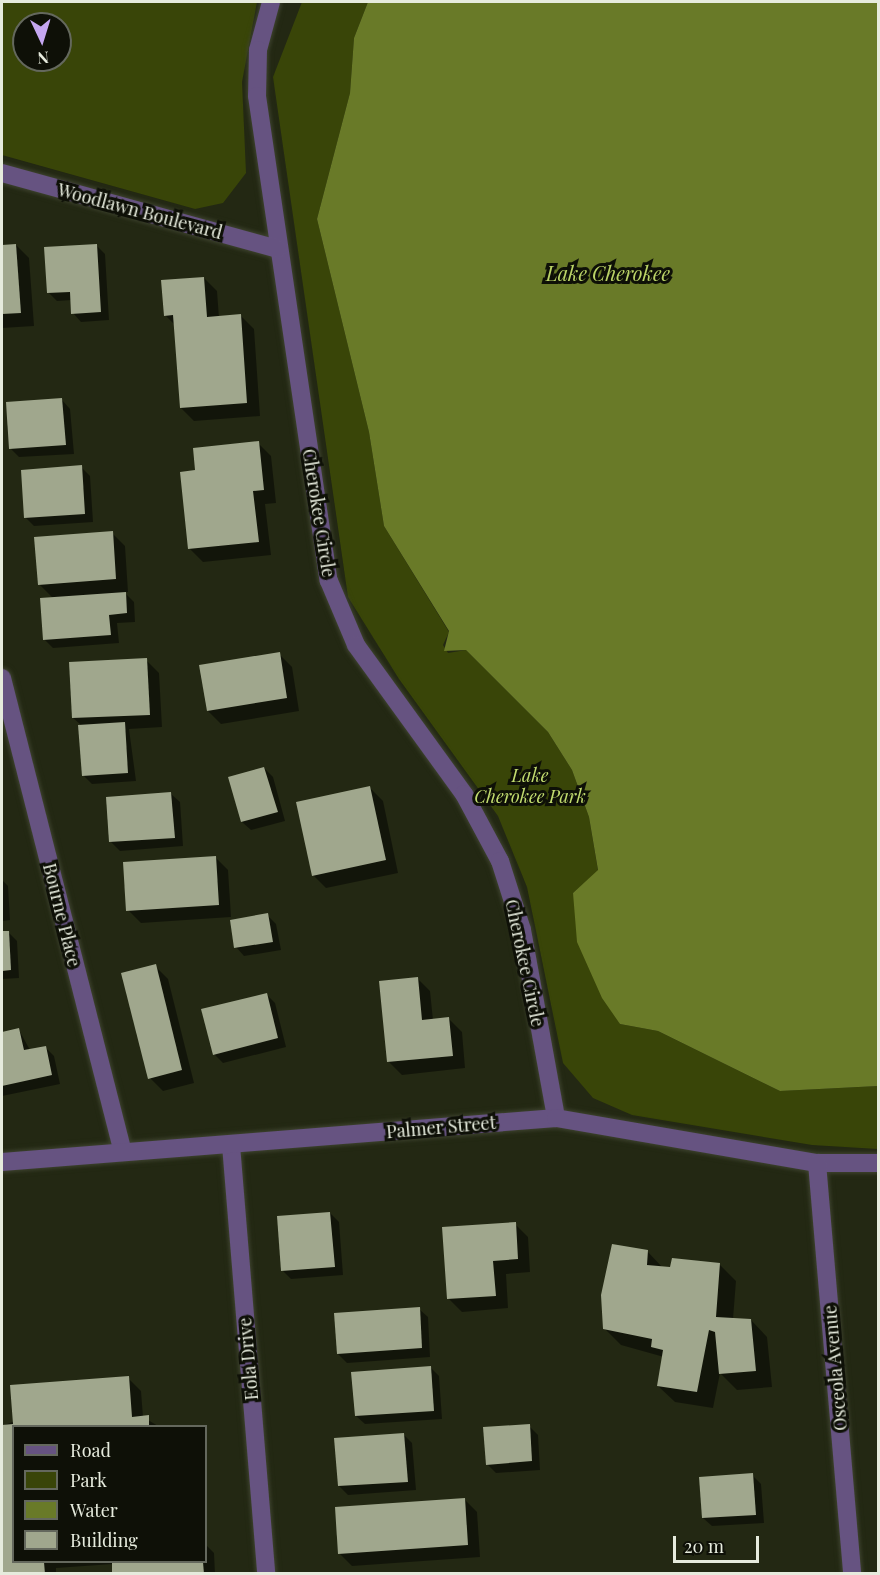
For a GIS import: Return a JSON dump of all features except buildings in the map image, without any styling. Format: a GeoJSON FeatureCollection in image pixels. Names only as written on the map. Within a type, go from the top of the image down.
{"type":"FeatureCollection","features":[{"type":"Feature","properties":{"kind":"street","name":"Cherokee Circle"},"geometry":{"type":"LineString","coordinates":[[271,2],[258,50],[257,96],[329,581],[356,645],[464,794],[500,861],[522,930],[556,1118]]}},
{"type":"Feature","properties":{"kind":"street","name":"Woodlawn Boulevard"},"geometry":{"type":"LineString","coordinates":[[2,173],[278,249]]}},
{"type":"Feature","properties":{"kind":"street","name":"Bourne Place"},"geometry":{"type":"LineString","coordinates":[[2,678],[123,1152]]}},
{"type":"Feature","properties":{"kind":"street","name":"Palmer Street"},"geometry":{"type":"LineString","coordinates":[[2,1162],[556,1118],[817,1163],[879,1163]]}},
{"type":"Feature","properties":{"kind":"street","name":"Eola Drive"},"geometry":{"type":"LineString","coordinates":[[231,1145],[266,1574]]}},
{"type":"Feature","properties":{"kind":"street","name":"Osceola Avenue"},"geometry":{"type":"LineString","coordinates":[[817,1163],[852,1574]]}},
{"type":"Feature","properties":{"kind":"green space"},"geometry":{"type":"Polygon","coordinates":[[[2,2],[257,2],[242,82],[246,173],[223,203],[195,209],[2,155],[2,2]]]}},
{"type":"Feature","properties":{"kind":"green space","name":"Lake Cherokee Park"},"geometry":{"type":"Polygon","coordinates":[[[302,2],[368,2],[354,38],[350,93],[317,219],[369,432],[384,526],[449,632],[443,645],[448,653],[466,650],[548,732],[572,770],[589,817],[598,871],[573,893],[620,1024],[658,1031],[780,1091],[878,1086],[878,1149],[812,1145],[632,1115],[593,1098],[563,1063],[527,887],[498,816],[399,679],[348,597],[273,77],[302,2]]]}},
{"type":"Feature","properties":{"kind":"water","name":"Lake Cherokee"},"geometry":{"type":"Polygon","coordinates":[[[368,2],[878,2],[878,1086],[780,1091],[658,1031],[620,1024],[602,998],[577,942],[573,893],[598,870],[589,817],[572,770],[548,732],[466,650],[444,651],[449,631],[384,526],[369,432],[317,219],[350,93],[354,38],[368,2]]]}}]}
